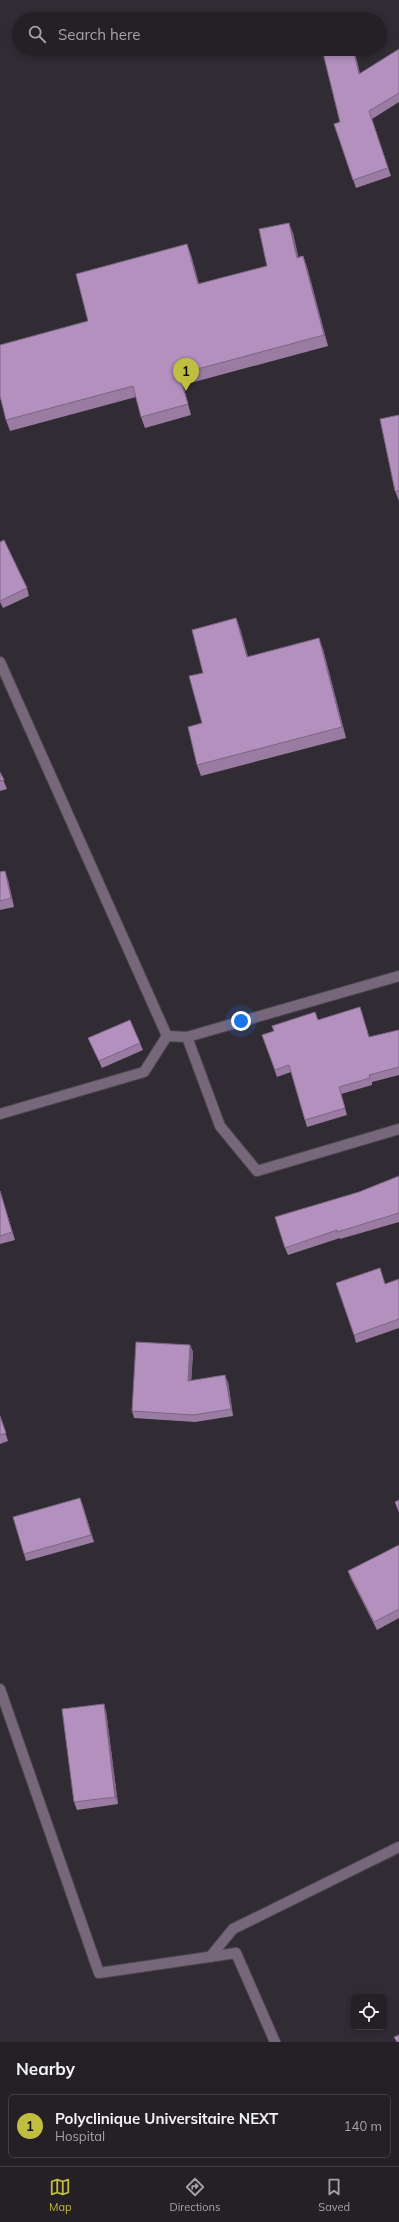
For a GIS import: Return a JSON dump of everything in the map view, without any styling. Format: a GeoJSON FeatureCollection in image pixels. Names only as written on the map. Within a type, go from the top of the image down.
{"type":"FeatureCollection","features":[{"type":"Feature","properties":{"kind":"street"},"geometry":{"type":"LineString","coordinates":[[0,662],[166,1036]]}},
{"type":"Feature","properties":{"kind":"street"},"geometry":{"type":"LineString","coordinates":[[166,1036],[187,1037],[399,976]]}},
{"type":"Feature","properties":{"kind":"street"},"geometry":{"type":"LineString","coordinates":[[0,1114],[144,1072],[166,1036]]}},
{"type":"Feature","properties":{"kind":"street"},"geometry":{"type":"LineString","coordinates":[[187,1037],[220,1126],[258,1171],[399,1130]]}},
{"type":"Feature","properties":{"kind":"street"},"geometry":{"type":"LineString","coordinates":[[0,1689],[99,1973],[236,1952],[275,2042]]}},
{"type":"Feature","properties":{"kind":"street"},"geometry":{"type":"LineString","coordinates":[[210,1957],[233,1929],[399,1847]]}},
{"type":"Feature","properties":{"kind":"building"},"geometry":{"type":"Polygon","coordinates":[[[399,49],[399,93],[369,111],[388,168],[353,180],[334,124],[340,122],[324,56],[355,56],[359,74],[399,49]]]}},
{"type":"Feature","properties":{"kind":"building"},"geometry":{"type":"Polygon","coordinates":[[[289,223],[297,258],[303,256],[324,335],[179,374],[188,404],[141,417],[133,386],[6,420],[0,396],[0,345],[88,321],[76,274],[187,244],[198,284],[267,266],[259,229],[289,223]]]}},
{"type":"Feature","properties":{"kind":"building"},"geometry":{"type":"Polygon","coordinates":[[[399,415],[399,491],[395,491],[380,419],[399,415]]]}},
{"type":"Feature","properties":{"kind":"building"},"geometry":{"type":"Polygon","coordinates":[[[4,540],[27,588],[0,601],[0,542],[4,540]]]}},
{"type":"Feature","properties":{"kind":"building"},"geometry":{"type":"Polygon","coordinates":[[[236,618],[247,657],[319,638],[342,727],[197,765],[188,727],[202,723],[189,676],[203,673],[192,630],[236,618]]]}},
{"type":"Feature","properties":{"kind":"building"},"geometry":{"type":"Polygon","coordinates":[[[0,772],[4,780],[0,781],[0,772]]]}},
{"type":"Feature","properties":{"kind":"building"},"geometry":{"type":"Polygon","coordinates":[[[5,871],[11,898],[0,901],[0,872],[5,871]]]}},
{"type":"Feature","properties":{"kind":"building"},"geometry":{"type":"Polygon","coordinates":[[[360,1007],[369,1037],[399,1030],[399,1067],[369,1075],[370,1078],[339,1087],[345,1108],[305,1120],[289,1065],[275,1070],[262,1035],[274,1031],[272,1026],[315,1012],[318,1020],[360,1007]]]}},
{"type":"Feature","properties":{"kind":"building"},"geometry":{"type":"Polygon","coordinates":[[[130,1020],[140,1043],[99,1061],[88,1038],[130,1020]]]}},
{"type":"Feature","properties":{"kind":"building"},"geometry":{"type":"Polygon","coordinates":[[[399,1176],[399,1213],[337,1232],[337,1230],[285,1248],[275,1217],[359,1192],[399,1176]]]}},
{"type":"Feature","properties":{"kind":"building"},"geometry":{"type":"Polygon","coordinates":[[[0,1191],[12,1232],[0,1236],[0,1191]]]}},
{"type":"Feature","properties":{"kind":"building"},"geometry":{"type":"Polygon","coordinates":[[[380,1268],[385,1284],[399,1279],[399,1319],[354,1335],[336,1283],[380,1268]]]}},
{"type":"Feature","properties":{"kind":"building"},"geometry":{"type":"Polygon","coordinates":[[[136,1342],[190,1345],[188,1381],[225,1375],[231,1409],[193,1415],[132,1411],[136,1342]]]}},
{"type":"Feature","properties":{"kind":"building"},"geometry":{"type":"Polygon","coordinates":[[[0,1416],[6,1433],[0,1435],[0,1416]]]}},
{"type":"Feature","properties":{"kind":"building"},"geometry":{"type":"Polygon","coordinates":[[[80,1498],[91,1535],[24,1554],[13,1517],[80,1498]]]}},
{"type":"Feature","properties":{"kind":"building"},"geometry":{"type":"Polygon","coordinates":[[[399,1500],[399,1512],[395,1502],[399,1500]]]}},
{"type":"Feature","properties":{"kind":"building"},"geometry":{"type":"Polygon","coordinates":[[[399,1545],[399,1609],[374,1622],[348,1571],[399,1545]]]}},
{"type":"Feature","properties":{"kind":"building"},"geometry":{"type":"Polygon","coordinates":[[[104,1704],[115,1797],[74,1802],[62,1709],[104,1704]]]}},
{"type":"Feature","properties":{"kind":"building"},"geometry":{"type":"Polygon","coordinates":[[[399,2035],[399,2042],[397,2042],[394,2037],[399,2035]]]}},
{"type":"Feature","properties":{"kind":"place","name":"Polyclinique Universitaire NEXT"},"geometry":{"type":"Point","coordinates":[186,391]}}]}
